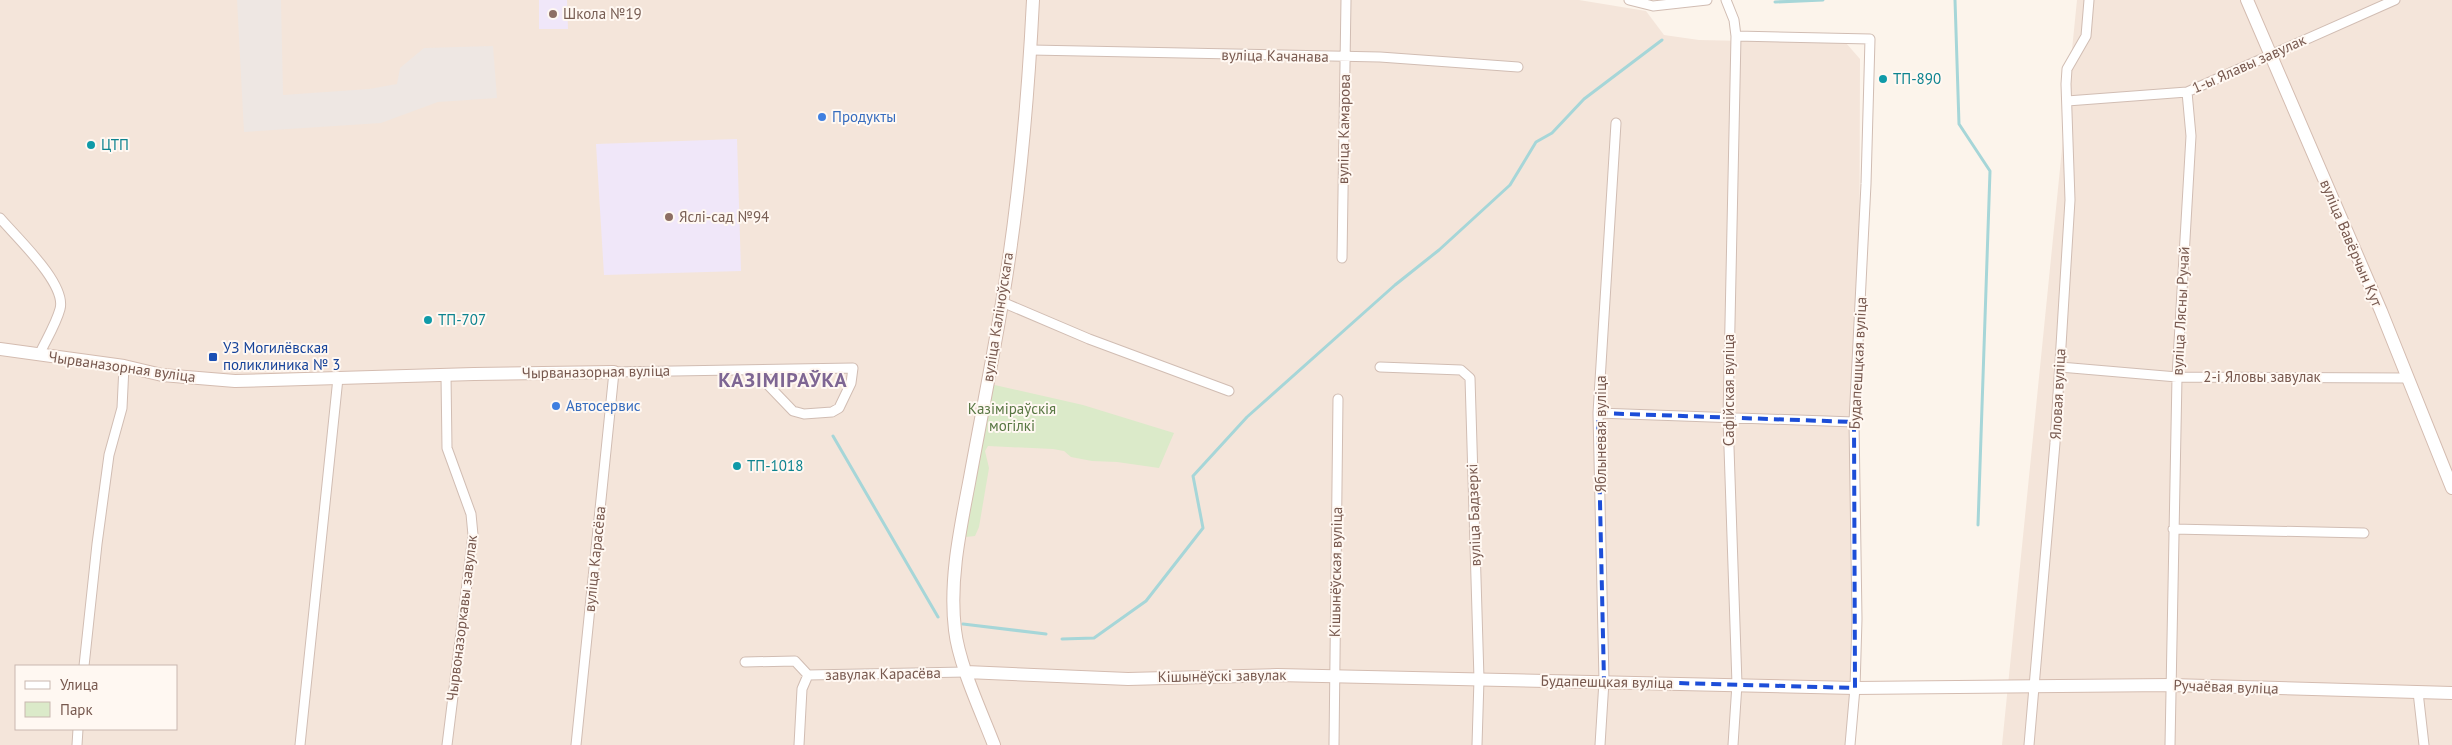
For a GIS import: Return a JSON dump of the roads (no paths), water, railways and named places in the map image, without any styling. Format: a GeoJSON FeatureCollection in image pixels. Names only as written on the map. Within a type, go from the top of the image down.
{"type":"FeatureCollection","features":[{"type":"Feature","properties":{"kind":"street","name":"вуліца Каліноўскага"},"geometry":{"type":"LineString","coordinates":[[994,745],[966,672],[955,631],[954,603],[959,536],[1002,302],[1016,198],[1031,50],[1033,0]]}},
{"type":"Feature","properties":{"kind":"street","name":"вуліца Камарова"},"geometry":{"type":"LineString","coordinates":[[1342,258],[1346,0]]}},
{"type":"Feature","properties":{"kind":"street"},"geometry":{"type":"LineString","coordinates":[[1629,0],[1653,6],[1707,0]]}},
{"type":"Feature","properties":{"kind":"street","name":"Сафійская вуліца"},"geometry":{"type":"LineString","coordinates":[[1726,0],[1734,20],[1736,36],[1728,418],[1737,684],[1733,745]]}},
{"type":"Feature","properties":{"kind":"street","name":"Яловая вуліца"},"geometry":{"type":"LineString","coordinates":[[2029,745],[2042,612],[2070,200],[2067,70],[2086,36],[2089,0]]}},
{"type":"Feature","properties":{"kind":"street","name":"вуліца Вавёрчын Кут"},"geometry":{"type":"LineString","coordinates":[[2248,0],[2380,311],[2452,488]]}},
{"type":"Feature","properties":{"kind":"street","name":"1-ы Ялавы завулак"},"geometry":{"type":"LineString","coordinates":[[2067,101],[2186,92],[2395,0]]}},
{"type":"Feature","properties":{"kind":"street","name":"Будапешцкая вуліца"},"geometry":{"type":"LineString","coordinates":[[1736,36],[1870,39],[1866,184],[1854,422],[1857,619],[1855,688],[1850,745]]}},
{"type":"Feature","properties":{"kind":"street","name":"вуліца Качанава"},"geometry":{"type":"LineString","coordinates":[[1031,50],[1345,58],[1380,57],[1518,67]]}},
{"type":"Feature","properties":{"kind":"street","name":"вуліца Лясны Ручай"},"geometry":{"type":"LineString","coordinates":[[2170,745],[2177,377],[2191,136],[2186,92]]}},
{"type":"Feature","properties":{"kind":"street","name":"Яблыневая вуліца"},"geometry":{"type":"LineString","coordinates":[[1600,745],[1604,681],[1598,412],[1616,123]]}},
{"type":"Feature","properties":{"kind":"street","name":"Чырваназорная вуліца"},"geometry":{"type":"LineString","coordinates":[[0,218],[54,280],[62,296],[61,309],[39,354],[124,366],[162,375],[235,381],[853,368],[851,383],[839,408],[832,412],[804,414],[793,411],[769,386],[759,370]]}},
{"type":"Feature","properties":{"kind":"street"},"geometry":{"type":"LineString","coordinates":[[1002,302],[1089,338],[1229,391]]}},
{"type":"Feature","properties":{"kind":"street"},"geometry":{"type":"LineString","coordinates":[[0,350],[39,354]]}},
{"type":"Feature","properties":{"kind":"street"},"geometry":{"type":"LineString","coordinates":[[84,665],[96,544],[108,464],[122,408],[124,366]]}},
{"type":"Feature","properties":{"kind":"street","name":"вуліца Бадзеркі"},"geometry":{"type":"LineString","coordinates":[[1380,367],[1461,370],[1470,378],[1478,679],[1477,745]]}},
{"type":"Feature","properties":{"kind":"street","name":"2-і Яловы завулак"},"geometry":{"type":"LineString","coordinates":[[2060,368],[2177,377],[2406,378]]}},
{"type":"Feature","properties":{"kind":"street","name":"вуліца Карасёва"},"geometry":{"type":"LineString","coordinates":[[576,745],[614,372]]}},
{"type":"Feature","properties":{"kind":"street","name":"Чырвоназоркавы завулак"},"geometry":{"type":"LineString","coordinates":[[446,376],[447,448],[472,514],[473,535],[447,745]]}},
{"type":"Feature","properties":{"kind":"street"},"geometry":{"type":"LineString","coordinates":[[300,745],[338,378]]}},
{"type":"Feature","properties":{"kind":"street","name":"Кішынёўская вуліца"},"geometry":{"type":"LineString","coordinates":[[1334,745],[1338,399]]}},
{"type":"Feature","properties":{"kind":"street"},"geometry":{"type":"LineString","coordinates":[[1598,412],[1854,422]]}},
{"type":"Feature","properties":{"kind":"street"},"geometry":{"type":"LineString","coordinates":[[2173,529],[2364,533]]}},
{"type":"Feature","properties":{"kind":"street","name":"завулак Карасёва"},"geometry":{"type":"LineString","coordinates":[[745,662],[795,661],[808,675],[966,672]]}},
{"type":"Feature","properties":{"kind":"street","name":"Кішынёўскі завулак"},"geometry":{"type":"LineString","coordinates":[[966,672],[1128,679],[1218,675],[1335,675],[1478,679]]}},
{"type":"Feature","properties":{"kind":"street"},"geometry":{"type":"LineString","coordinates":[[799,745],[802,689],[808,675]]}},
{"type":"Feature","properties":{"kind":"street","name":"Будапешцкая вуліца"},"geometry":{"type":"LineString","coordinates":[[1478,679],[1855,688]]}},
{"type":"Feature","properties":{"kind":"street","name":"Ручаёвая вуліца"},"geometry":{"type":"LineString","coordinates":[[1855,688],[2170,685],[2452,693]]}},
{"type":"Feature","properties":{"kind":"street"},"geometry":{"type":"LineString","coordinates":[[2418,692],[2424,745]]}},
{"type":"Feature","properties":{"kind":"street"},"geometry":{"type":"LineString","coordinates":[[77,745],[78,730]]}},
{"type":"Feature","properties":{"kind":"waterway"},"geometry":{"type":"LineString","coordinates":[[1775,2],[1823,0]]}},
{"type":"Feature","properties":{"kind":"waterway"},"geometry":{"type":"LineString","coordinates":[[1955,0],[1959,124],[1990,171],[1978,525]]}},
{"type":"Feature","properties":{"kind":"waterway"},"geometry":{"type":"LineString","coordinates":[[1062,639],[1094,638],[1146,601],[1203,528],[1193,476],[1247,417],[1395,285],[1439,250],[1510,185],[1536,142],[1552,133],[1584,99],[1662,40]]}},
{"type":"Feature","properties":{"kind":"waterway"},"geometry":{"type":"LineString","coordinates":[[833,436],[938,617]]}},
{"type":"Feature","properties":{"kind":"waterway"},"geometry":{"type":"LineString","coordinates":[[963,624],[1046,634]]}},
{"type":"Feature","properties":{"kind":"place","name":"Школа №19"},"geometry":{"type":"Point","coordinates":[553,14]}},
{"type":"Feature","properties":{"kind":"place","name":"ТП-890"},"geometry":{"type":"Point","coordinates":[1883,79]}},
{"type":"Feature","properties":{"kind":"place","name":"Продукты"},"geometry":{"type":"Point","coordinates":[822,117]}},
{"type":"Feature","properties":{"kind":"place","name":"ЦТП"},"geometry":{"type":"Point","coordinates":[91,145]}},
{"type":"Feature","properties":{"kind":"place","name":"Яслі-сад №94"},"geometry":{"type":"Point","coordinates":[669,217]}},
{"type":"Feature","properties":{"kind":"place","name":"ТП-707"},"geometry":{"type":"Point","coordinates":[428,320]}},
{"type":"Feature","properties":{"kind":"place","name":"УЗ Могилёвская поликлиника № 3"},"geometry":{"type":"Point","coordinates":[213,357]}},
{"type":"Feature","properties":{"kind":"place","name":"Автосервис"},"geometry":{"type":"Point","coordinates":[556,406]}},
{"type":"Feature","properties":{"kind":"place","name":"ТП-1018"},"geometry":{"type":"Point","coordinates":[737,466]}},
{"type":"Feature","properties":{"kind":"district","name":"КАЗІМІРАЎКА"},"geometry":{"type":"Point","coordinates":[783,380]}},
{"type":"Feature","properties":{"kind":"park label","name":"Казіміраўскія могілкі"},"geometry":{"type":"Point","coordinates":[1012,418]}}]}
